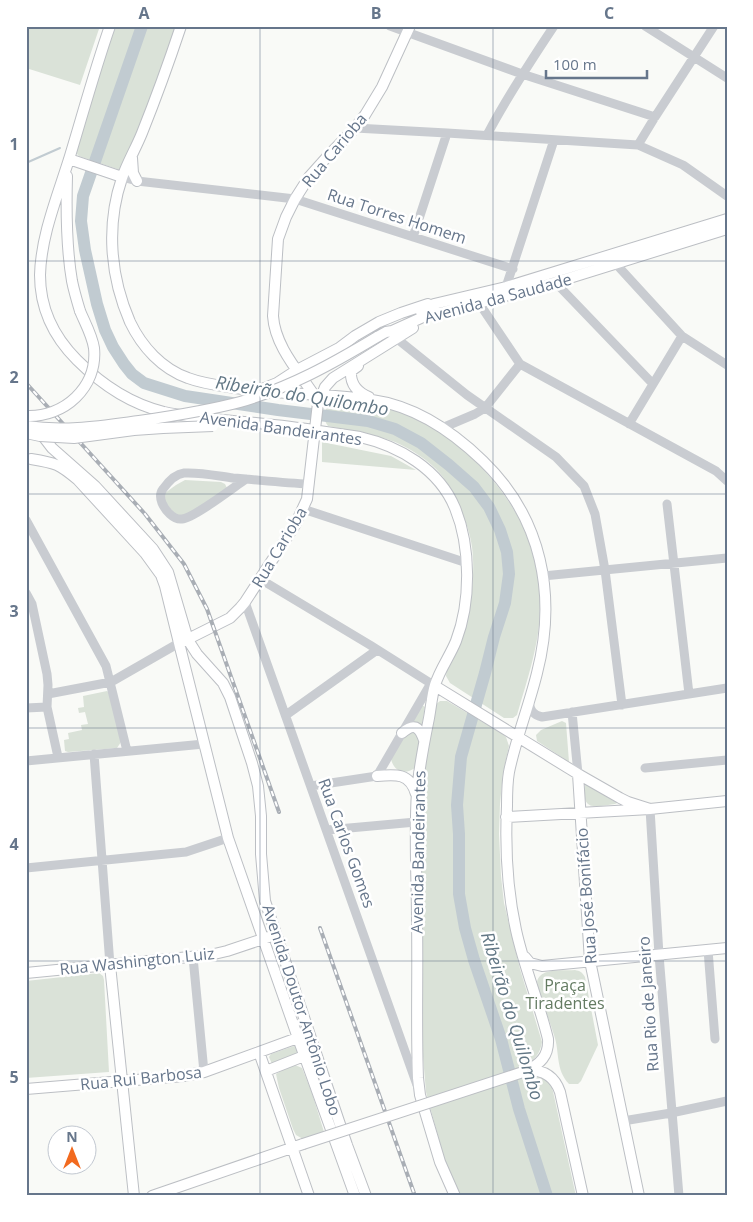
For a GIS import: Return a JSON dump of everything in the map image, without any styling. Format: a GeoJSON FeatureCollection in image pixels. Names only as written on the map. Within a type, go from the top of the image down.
{"type":"FeatureCollection","features":[{"type":"Feature","properties":{"kind":"main road","name":"Avenida Bandeirantes"},"geometry":{"type":"LineString","coordinates":[[110,26],[95,68],[47,231],[43,252],[40,272],[44,307],[58,338],[68,351],[96,377],[113,389],[145,406],[163,412],[266,424],[315,427],[378,442],[412,459],[428,470],[439,481],[455,509],[467,563],[465,598],[455,643],[433,685],[420,762],[416,822],[418,1078],[420,1095],[440,1162],[455,1196]]}},
{"type":"Feature","properties":{"kind":"main road","name":"Avenida Bandeirantes"},"geometry":{"type":"LineString","coordinates":[[181,26],[158,92],[122,177],[112,227],[112,254],[115,274],[125,310],[141,341],[161,363],[173,372],[211,384],[253,391],[364,398],[384,402],[414,412],[442,428],[474,452],[495,472],[513,496],[526,519],[532,535],[543,576],[546,602],[545,630],[540,660],[509,774],[506,817],[509,893],[516,932],[546,1028],[548,1044],[543,1060],[535,1067],[526,1070]]}},
{"type":"Feature","properties":{"kind":"main road","name":"Rua Carioba"},"geometry":{"type":"LineString","coordinates":[[318,396],[297,370],[276,333],[274,325],[273,316],[280,230],[295,199],[318,167],[355,128],[374,101],[409,30]]}},
{"type":"Feature","properties":{"kind":"main road"},"geometry":{"type":"LineString","coordinates":[[132,156],[133,173],[137,181]]}},
{"type":"Feature","properties":{"kind":"main road"},"geometry":{"type":"LineString","coordinates":[[26,415],[40,416],[48,414],[62,408],[75,399],[90,378],[94,361],[92,338],[80,311],[72,283],[66,211],[68,162],[87,164],[122,177]]}},
{"type":"Feature","properties":{"kind":"main road","name":"Avenida da Saudade"},"geometry":{"type":"LineString","coordinates":[[386,332],[390,326],[434,304],[506,287],[727,219]]}},
{"type":"Feature","properties":{"kind":"main road","name":"Avenida da Saudade"},"geometry":{"type":"LineString","coordinates":[[386,332],[432,313],[440,313],[556,283],[727,229]]}},
{"type":"Feature","properties":{"kind":"main road"},"geometry":{"type":"LineString","coordinates":[[253,391],[271,387],[297,370],[339,348],[379,322],[427,304],[434,304]]}},
{"type":"Feature","properties":{"kind":"main road"},"geometry":{"type":"LineString","coordinates":[[384,402],[364,395],[355,388],[351,381],[351,371],[367,357],[396,338],[440,313]]}},
{"type":"Feature","properties":{"kind":"main road"},"geometry":{"type":"LineString","coordinates":[[26,427],[87,428],[190,413],[240,402],[311,375],[386,332]]}},
{"type":"Feature","properties":{"kind":"main road"},"geometry":{"type":"LineString","coordinates":[[339,348],[329,358],[329,365],[335,369],[344,370],[348,368]]}},
{"type":"Feature","properties":{"kind":"main road","name":"Rua Carioba"},"geometry":{"type":"LineString","coordinates":[[183,642],[230,618],[245,602],[295,525],[307,499],[318,396],[329,382],[367,357]]}},
{"type":"Feature","properties":{"kind":"main road","name":"Avenida Doutor Antônio Lobo"},"geometry":{"type":"LineString","coordinates":[[26,415],[52,448],[95,486],[153,549],[168,572],[204,744],[228,838],[304,1056],[331,1128],[342,1146]]}},
{"type":"Feature","properties":{"kind":"main road"},"geometry":{"type":"LineString","coordinates":[[26,433],[40,436],[74,438],[144,430],[266,424]]}},
{"type":"Feature","properties":{"kind":"main road"},"geometry":{"type":"LineString","coordinates":[[26,427],[41,434],[44,440],[43,450],[40,455],[28,459]]}},
{"type":"Feature","properties":{"kind":"main road","name":"Avenida Doutor Antônio Lobo"},"geometry":{"type":"LineString","coordinates":[[28,459],[55,463],[66,470],[78,480],[146,554],[161,575],[183,642],[197,654],[223,684],[230,697],[258,786],[261,816],[260,854],[265,901],[316,1052],[342,1146]]}},
{"type":"Feature","properties":{"kind":"main road"},"geometry":{"type":"LineString","coordinates":[[433,685],[578,774],[628,802],[650,809]]}},
{"type":"Feature","properties":{"kind":"main road"},"geometry":{"type":"LineString","coordinates":[[402,733],[409,728],[415,727],[420,730],[424,740]]}},
{"type":"Feature","properties":{"kind":"main road"},"geometry":{"type":"LineString","coordinates":[[514,753],[524,746],[534,746]]}},
{"type":"Feature","properties":{"kind":"main road","name":"Rua José Bonifácio"},"geometry":{"type":"LineString","coordinates":[[578,774],[590,961],[639,1194]]}},
{"type":"Feature","properties":{"kind":"main road"},"geometry":{"type":"LineString","coordinates":[[377,776],[391,775],[408,779],[413,785],[417,796]]}},
{"type":"Feature","properties":{"kind":"main road"},"geometry":{"type":"LineString","coordinates":[[506,817],[650,809],[727,801]]}},
{"type":"Feature","properties":{"kind":"main road","name":"Rua Washington Luiz"},"geometry":{"type":"LineString","coordinates":[[26,973],[193,957],[227,951],[276,935]]}},
{"type":"Feature","properties":{"kind":"main road"},"geometry":{"type":"LineString","coordinates":[[532,983],[532,972],[542,966],[727,948]]}},
{"type":"Feature","properties":{"kind":"main road"},"geometry":{"type":"LineString","coordinates":[[522,952],[530,963],[542,966]]}},
{"type":"Feature","properties":{"kind":"main road"},"geometry":{"type":"LineString","coordinates":[[110,965],[134,1196]]}},
{"type":"Feature","properties":{"kind":"main road","name":"Rua Rui Barbosa"},"geometry":{"type":"LineString","coordinates":[[26,1089],[184,1076],[204,1072],[309,1034]]}},
{"type":"Feature","properties":{"kind":"main road"},"geometry":{"type":"LineString","coordinates":[[259,1052],[298,1146],[309,1196]]}},
{"type":"Feature","properties":{"kind":"main road"},"geometry":{"type":"LineString","coordinates":[[266,1071],[316,1052]]}},
{"type":"Feature","properties":{"kind":"main road"},"geometry":{"type":"LineString","coordinates":[[152,1196],[526,1070],[535,1070],[548,1074],[556,1083],[560,1092],[583,1196]]}},
{"type":"Feature","properties":{"kind":"main road"},"geometry":{"type":"LineString","coordinates":[[342,1146],[355,1196]]}},
{"type":"Feature","properties":{"kind":"main road"},"geometry":{"type":"LineString","coordinates":[[342,1146],[366,1196]]}},
{"type":"Feature","properties":{"kind":"street"},"geometry":{"type":"LineString","coordinates":[[390,26],[409,30],[522,74],[655,117]]}},
{"type":"Feature","properties":{"kind":"street"},"geometry":{"type":"LineString","coordinates":[[487,135],[522,74],[554,26]]}},
{"type":"Feature","properties":{"kind":"street"},"geometry":{"type":"LineString","coordinates":[[645,26],[727,78]]}},
{"type":"Feature","properties":{"kind":"street"},"geometry":{"type":"LineString","coordinates":[[638,145],[714,26]]}},
{"type":"Feature","properties":{"kind":"street"},"geometry":{"type":"LineString","coordinates":[[355,128],[638,145],[683,164],[727,196]]}},
{"type":"Feature","properties":{"kind":"street"},"geometry":{"type":"LineString","coordinates":[[412,237],[447,133]]}},
{"type":"Feature","properties":{"kind":"street"},"geometry":{"type":"LineString","coordinates":[[506,287],[554,140]]}},
{"type":"Feature","properties":{"kind":"street","name":"Rua Torres Homem"},"geometry":{"type":"LineString","coordinates":[[122,177],[137,181],[295,199],[513,269]]}},
{"type":"Feature","properties":{"kind":"street"},"geometry":{"type":"LineString","coordinates":[[616,264],[682,336],[727,365]]}},
{"type":"Feature","properties":{"kind":"street"},"geometry":{"type":"LineString","coordinates":[[556,283],[653,384]]}},
{"type":"Feature","properties":{"kind":"street"},"geometry":{"type":"LineString","coordinates":[[479,303],[520,364],[716,471],[727,481]]}},
{"type":"Feature","properties":{"kind":"street"},"geometry":{"type":"LineString","coordinates":[[629,424],[682,336]]}},
{"type":"Feature","properties":{"kind":"street"},"geometry":{"type":"LineString","coordinates":[[396,338],[485,408],[556,457],[584,486],[595,514],[605,570],[622,704]]}},
{"type":"Feature","properties":{"kind":"street"},"geometry":{"type":"LineString","coordinates":[[442,428],[485,408],[520,364]]}},
{"type":"Feature","properties":{"kind":"street"},"geometry":{"type":"LineString","coordinates":[[246,479],[200,511],[182,519],[172,516],[162,502],[161,491],[176,476],[183,473],[246,479],[268,482],[309,484]]}},
{"type":"Feature","properties":{"kind":"street"},"geometry":{"type":"LineString","coordinates":[[667,504],[689,694]]}},
{"type":"Feature","properties":{"kind":"street"},"geometry":{"type":"LineString","coordinates":[[303,509],[467,563]]}},
{"type":"Feature","properties":{"kind":"street"},"geometry":{"type":"LineString","coordinates":[[26,520],[106,666],[127,751]]}},
{"type":"Feature","properties":{"kind":"street"},"geometry":{"type":"LineString","coordinates":[[543,576],[727,558]]}},
{"type":"Feature","properties":{"kind":"street"},"geometry":{"type":"LineString","coordinates":[[260,579],[433,685],[377,776],[311,786]]}},
{"type":"Feature","properties":{"kind":"street"},"geometry":{"type":"LineString","coordinates":[[26,593],[33,610],[48,680],[47,706],[58,758]]}},
{"type":"Feature","properties":{"kind":"street","name":"Rua Carlos Gomes"},"geometry":{"type":"LineString","coordinates":[[245,602],[420,1095]]}},
{"type":"Feature","properties":{"kind":"street","name":"Rua Carioba"},"geometry":{"type":"LineString","coordinates":[[48,694],[111,682],[183,642]]}},
{"type":"Feature","properties":{"kind":"street"},"geometry":{"type":"LineString","coordinates":[[286,715],[377,650]]}},
{"type":"Feature","properties":{"kind":"street"},"geometry":{"type":"LineString","coordinates":[[529,701],[533,713],[542,717],[727,688]]}},
{"type":"Feature","properties":{"kind":"street"},"geometry":{"type":"LineString","coordinates":[[26,708],[47,706]]}},
{"type":"Feature","properties":{"kind":"street","name":"Rua José Bonifácio"},"geometry":{"type":"LineString","coordinates":[[572,712],[578,774]]}},
{"type":"Feature","properties":{"kind":"street"},"geometry":{"type":"LineString","coordinates":[[26,760],[204,744]]}},
{"type":"Feature","properties":{"kind":"street"},"geometry":{"type":"LineString","coordinates":[[94,754],[110,965]]}},
{"type":"Feature","properties":{"kind":"street"},"geometry":{"type":"LineString","coordinates":[[645,768],[727,760]]}},
{"type":"Feature","properties":{"kind":"street","name":"Rua Rio de Janeiro"},"geometry":{"type":"LineString","coordinates":[[650,809],[659,955],[679,1196]]}},
{"type":"Feature","properties":{"kind":"street"},"geometry":{"type":"LineString","coordinates":[[327,830],[416,822]]}},
{"type":"Feature","properties":{"kind":"street"},"geometry":{"type":"LineString","coordinates":[[26,868],[186,852],[228,838]]}},
{"type":"Feature","properties":{"kind":"street"},"geometry":{"type":"LineString","coordinates":[[708,950],[715,1039]]}},
{"type":"Feature","properties":{"kind":"street"},"geometry":{"type":"LineString","coordinates":[[193,957],[204,1072]]}},
{"type":"Feature","properties":{"kind":"street"},"geometry":{"type":"LineString","coordinates":[[623,1121],[727,1101]]}},
{"type":"Feature","properties":{"kind":"green space"},"geometry":{"type":"Polygon","coordinates":[[[26,26],[100,26],[80,85],[26,68],[26,26]]]}},
{"type":"Feature","properties":{"kind":"green space"},"geometry":{"type":"Polygon","coordinates":[[[114,26],[176,26],[144,117],[120,170],[79,156],[75,152],[114,26]]]}},
{"type":"Feature","properties":{"kind":"green space"},"geometry":{"type":"Polygon","coordinates":[[[332,403],[380,406],[414,417],[432,427],[449,438],[481,467],[507,499],[517,515],[527,536],[537,572],[540,607],[538,634],[532,661],[517,715],[513,718],[504,718],[450,683],[446,676],[447,668],[467,619],[472,593],[473,574],[470,538],[454,495],[442,476],[432,465],[400,444],[379,437],[328,426],[324,414],[332,403]]]}},
{"type":"Feature","properties":{"kind":"green space"},"geometry":{"type":"Polygon","coordinates":[[[322,442],[391,456],[416,470],[322,462],[322,442]]]}},
{"type":"Feature","properties":{"kind":"green space"},"geometry":{"type":"Polygon","coordinates":[[[185,480],[221,482],[227,488],[187,516],[175,515],[164,500],[165,493],[185,480]]]}},
{"type":"Feature","properties":{"kind":"green space"},"geometry":{"type":"Polygon","coordinates":[[[107,691],[110,693],[121,742],[117,748],[65,751],[64,740],[69,739],[68,733],[82,730],[81,725],[88,724],[85,712],[79,713],[78,708],[84,707],[83,696],[107,691]]]}},
{"type":"Feature","properties":{"kind":"green space"},"geometry":{"type":"Polygon","coordinates":[[[440,701],[447,701],[503,734],[509,746],[503,773],[499,834],[504,903],[520,969],[542,1042],[537,1055],[526,1064],[531,1075],[543,1078],[552,1087],[576,1196],[461,1196],[448,1173],[426,1092],[420,1021],[421,818],[425,755],[434,706],[440,701]]]}},
{"type":"Feature","properties":{"kind":"green space"},"geometry":{"type":"Polygon","coordinates":[[[422,705],[425,707],[415,768],[404,772],[400,771],[392,763],[391,759],[422,705]]]}},
{"type":"Feature","properties":{"kind":"green space"},"geometry":{"type":"Polygon","coordinates":[[[562,721],[566,723],[569,762],[537,741],[536,735],[541,730],[562,721]]]}},
{"type":"Feature","properties":{"kind":"green space"},"geometry":{"type":"Polygon","coordinates":[[[585,785],[617,803],[591,806],[585,800],[585,785]]]}},
{"type":"Feature","properties":{"kind":"green space","name":"Praça Tiradentes"},"geometry":{"type":"Polygon","coordinates":[[[575,970],[581,972],[585,977],[598,1045],[581,1081],[578,1084],[569,1084],[560,1066],[556,1041],[537,982],[539,977],[547,972],[575,970]]]}},
{"type":"Feature","properties":{"kind":"green space"},"geometry":{"type":"Polygon","coordinates":[[[99,973],[103,976],[104,980],[109,1072],[26,1078],[26,981],[99,973]]]}},
{"type":"Feature","properties":{"kind":"green space"},"geometry":{"type":"Polygon","coordinates":[[[297,1045],[299,1054],[272,1064],[269,1057],[271,1054],[297,1045]]]}},
{"type":"Feature","properties":{"kind":"green space"},"geometry":{"type":"Polygon","coordinates":[[[295,1065],[302,1068],[324,1132],[303,1139],[296,1135],[293,1129],[276,1074],[295,1065]]]}},
{"type":"Feature","properties":{"kind":"waterway","name":"Ribeirão do Quilombo"},"geometry":{"type":"LineString","coordinates":[[142,26],[83,196],[81,221],[85,250],[97,304],[105,330],[124,364],[132,374],[144,383],[185,396],[368,421],[395,429],[421,443],[474,487],[489,507],[500,530],[507,552],[509,574],[505,603],[461,757],[457,805],[459,894],[465,928],[474,960],[501,1039],[519,1109],[547,1196]]}},
{"type":"Feature","properties":{"kind":"waterway"},"geometry":{"type":"LineString","coordinates":[[26,163],[60,148]]}},
{"type":"Feature","properties":{"kind":"railway"},"geometry":{"type":"LineString","coordinates":[[26,383],[145,514],[184,564],[207,609],[279,812]]}},
{"type":"Feature","properties":{"kind":"railway"},"geometry":{"type":"LineString","coordinates":[[320,928],[415,1196]]}}]}
